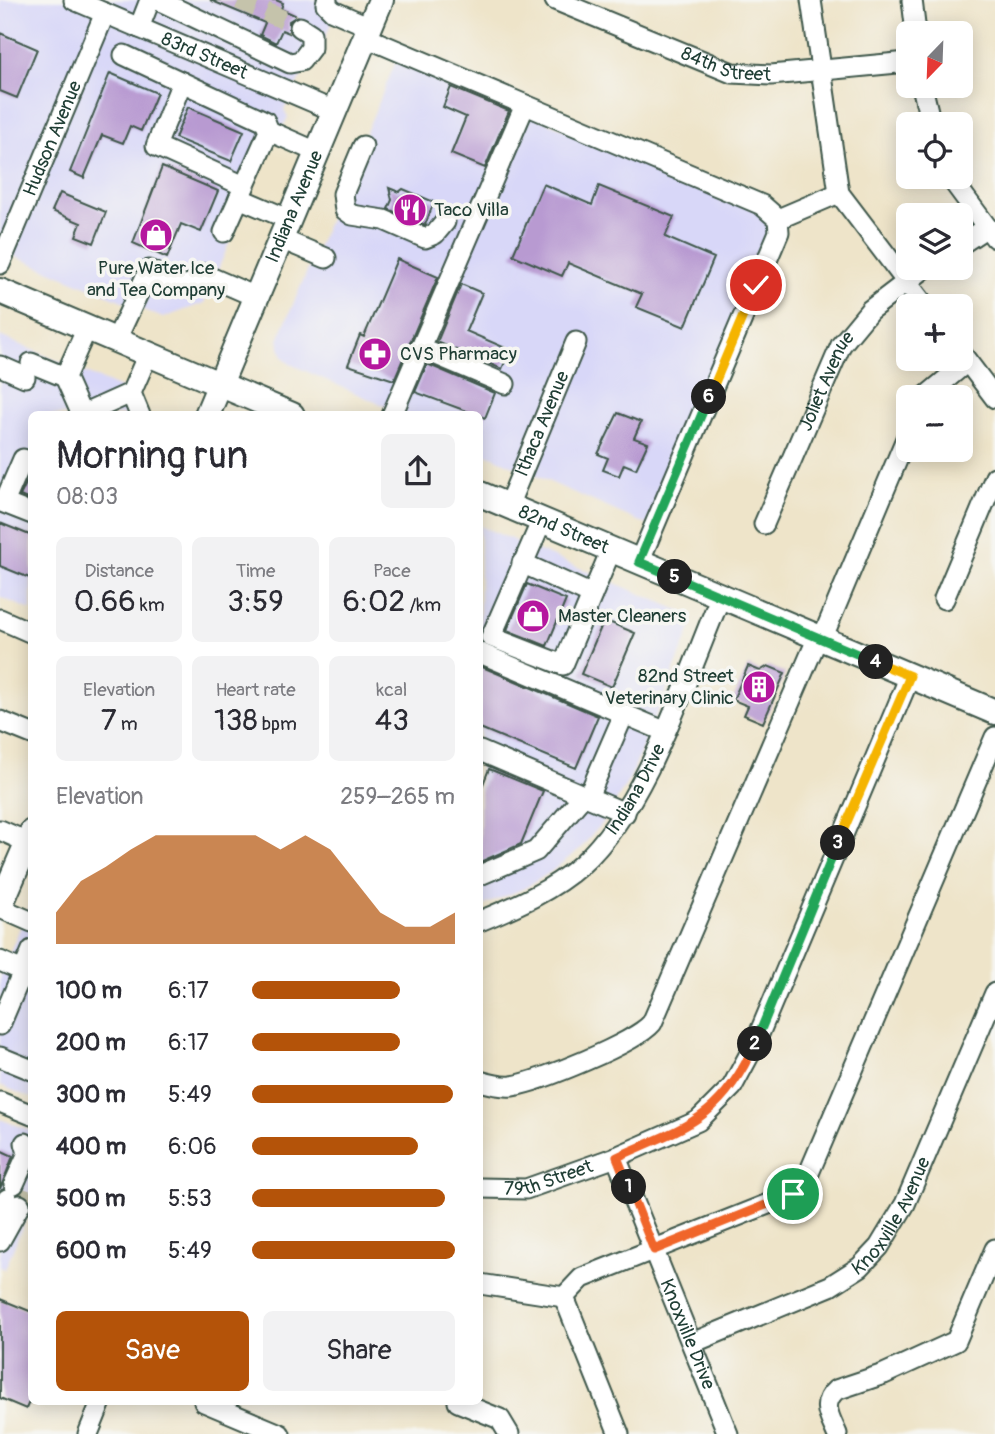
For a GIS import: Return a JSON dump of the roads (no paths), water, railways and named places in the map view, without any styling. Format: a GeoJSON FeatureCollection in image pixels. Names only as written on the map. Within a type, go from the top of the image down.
{"type":"FeatureCollection","features":[{"type":"Feature","properties":{"kind":"main road","name":"Indiana Avenue"},"geometry":{"type":"LineString","coordinates":[[209,411],[367,32],[377,1]]}},
{"type":"Feature","properties":{"kind":"main road"},"geometry":{"type":"LineString","coordinates":[[0,291],[283,411]]}},
{"type":"Feature","properties":{"kind":"main road","name":"82nd Street"},"geometry":{"type":"LineString","coordinates":[[483,495],[995,712]]}},
{"type":"Feature","properties":{"kind":"main road"},"geometry":{"type":"LineString","coordinates":[[0,907],[28,839]]}},
{"type":"Feature","properties":{"kind":"street","name":"83rd Street"},"geometry":{"type":"LineString","coordinates":[[74,0],[334,111]]}},
{"type":"Feature","properties":{"kind":"street"},"geometry":{"type":"LineString","coordinates":[[139,28],[150,0]]}},
{"type":"Feature","properties":{"kind":"street"},"geometry":{"type":"LineString","coordinates":[[158,0],[290,63],[301,61],[311,48],[311,34],[300,27]]}},
{"type":"Feature","properties":{"kind":"street"},"geometry":{"type":"LineString","coordinates":[[327,0],[326,4],[333,11],[367,32],[525,105],[762,205],[778,219],[779,232],[639,562]]}},
{"type":"Feature","properties":{"kind":"street","name":"84th Street"},"geometry":{"type":"LineString","coordinates":[[555,0],[732,73],[771,75],[896,63]]}},
{"type":"Feature","properties":{"kind":"street"},"geometry":{"type":"LineString","coordinates":[[811,0],[834,178],[839,193],[916,294]]}},
{"type":"Feature","properties":{"kind":"street"},"geometry":{"type":"LineString","coordinates":[[912,0],[915,21]]}},
{"type":"Feature","properties":{"kind":"street","name":"Hudson Avenue"},"geometry":{"type":"LineString","coordinates":[[0,264],[105,13]]}},
{"type":"Feature","properties":{"kind":"street"},"geometry":{"type":"LineString","coordinates":[[183,47],[182,82],[156,146],[242,192],[284,229],[326,258]]}},
{"type":"Feature","properties":{"kind":"street"},"geometry":{"type":"LineString","coordinates":[[124,55],[265,121],[269,131],[317,152]]}},
{"type":"Feature","properties":{"kind":"street"},"geometry":{"type":"LineString","coordinates":[[182,82],[205,58]]}},
{"type":"Feature","properties":{"kind":"street"},"geometry":{"type":"LineString","coordinates":[[394,411],[525,105]]}},
{"type":"Feature","properties":{"kind":"street"},"geometry":{"type":"LineString","coordinates":[[224,232],[269,131]]}},
{"type":"Feature","properties":{"kind":"street"},"geometry":{"type":"LineString","coordinates":[[363,146],[343,194],[345,210],[370,226]]}},
{"type":"Feature","properties":{"kind":"street"},"geometry":{"type":"LineString","coordinates":[[959,189],[991,232],[973,239]]}},
{"type":"Feature","properties":{"kind":"street"},"geometry":{"type":"LineString","coordinates":[[778,219],[839,193]]}},
{"type":"Feature","properties":{"kind":"street"},"geometry":{"type":"LineString","coordinates":[[352,215],[384,220],[425,238],[435,234],[445,222]]}},
{"type":"Feature","properties":{"kind":"street"},"geometry":{"type":"LineString","coordinates":[[116,341],[149,270],[183,287],[192,285],[203,274],[256,297]]}},
{"type":"Feature","properties":{"kind":"street","name":"Joliet Avenue"},"geometry":{"type":"LineString","coordinates":[[764,524],[841,345],[856,323],[910,280]]}},
{"type":"Feature","properties":{"kind":"street"},"geometry":{"type":"LineString","coordinates":[[80,411],[65,377],[87,328]]}},
{"type":"Feature","properties":{"kind":"street","name":"Ithaca Avenue"},"geometry":{"type":"LineString","coordinates":[[508,506],[576,342]]}},
{"type":"Feature","properties":{"kind":"street"},"geometry":{"type":"LineString","coordinates":[[420,348],[505,384]]}},
{"type":"Feature","properties":{"kind":"street"},"geometry":{"type":"LineString","coordinates":[[110,409],[131,393],[148,354]]}},
{"type":"Feature","properties":{"kind":"street"},"geometry":{"type":"LineString","coordinates":[[0,366],[65,377]]}},
{"type":"Feature","properties":{"kind":"street"},"geometry":{"type":"LineString","coordinates":[[973,370],[995,398]]}},
{"type":"Feature","properties":{"kind":"street"},"geometry":{"type":"LineString","coordinates":[[937,385],[951,371]]}},
{"type":"Feature","properties":{"kind":"street"},"geometry":{"type":"LineString","coordinates":[[131,393],[138,411]]}},
{"type":"Feature","properties":{"kind":"street"},"geometry":{"type":"LineString","coordinates":[[483,1082],[499,1086],[523,1083],[634,1039],[652,1023],[896,462]]}},
{"type":"Feature","properties":{"kind":"street"},"geometry":{"type":"LineString","coordinates":[[24,467],[4,503],[28,512]]}},
{"type":"Feature","properties":{"kind":"street"},"geometry":{"type":"LineString","coordinates":[[944,599],[995,477]]}},
{"type":"Feature","properties":{"kind":"street"},"geometry":{"type":"LineString","coordinates":[[485,645],[542,520]]}},
{"type":"Feature","properties":{"kind":"street"},"geometry":{"type":"LineString","coordinates":[[485,645],[563,665],[611,550]]}},
{"type":"Feature","properties":{"kind":"street"},"geometry":{"type":"LineString","coordinates":[[522,563],[592,595]]}},
{"type":"Feature","properties":{"kind":"street","name":"Indiana Drive"},"geometry":{"type":"LineString","coordinates":[[483,920],[554,886],[603,843],[625,813],[664,731],[721,596]]}},
{"type":"Feature","properties":{"kind":"street"},"geometry":{"type":"LineString","coordinates":[[0,619],[28,631]]}},
{"type":"Feature","properties":{"kind":"street"},"geometry":{"type":"LineString","coordinates":[[485,645],[664,731]]}},
{"type":"Feature","properties":{"kind":"street"},"geometry":{"type":"LineString","coordinates":[[617,1157],[698,1121],[715,1107],[743,1070],[910,676]]}},
{"type":"Feature","properties":{"kind":"street"},"geometry":{"type":"LineString","coordinates":[[483,874],[536,852],[586,796],[624,714]]}},
{"type":"Feature","properties":{"kind":"street"},"geometry":{"type":"LineString","coordinates":[[0,721],[28,732]]}},
{"type":"Feature","properties":{"kind":"street"},"geometry":{"type":"LineString","coordinates":[[564,1297],[582,1278],[793,1194],[803,1187],[995,737]]}},
{"type":"Feature","properties":{"kind":"street"},"geometry":{"type":"LineString","coordinates":[[483,752],[625,813]]}},
{"type":"Feature","properties":{"kind":"street"},"geometry":{"type":"LineString","coordinates":[[0,830],[28,837]]}},
{"type":"Feature","properties":{"kind":"street"},"geometry":{"type":"LineString","coordinates":[[0,907],[28,920]]}},
{"type":"Feature","properties":{"kind":"street"},"geometry":{"type":"LineString","coordinates":[[0,1025],[28,959]]}},
{"type":"Feature","properties":{"kind":"street"},"geometry":{"type":"LineString","coordinates":[[0,961],[23,971]]}},
{"type":"Feature","properties":{"kind":"street","name":"Knoxville Avenue"},"geometry":{"type":"LineString","coordinates":[[692,1343],[830,1286],[860,1267],[879,1247],[905,1204],[995,995]]}},
{"type":"Feature","properties":{"kind":"street"},"geometry":{"type":"LineString","coordinates":[[0,1057],[28,1068]]}},
{"type":"Feature","properties":{"kind":"street"},"geometry":{"type":"LineString","coordinates":[[0,1101],[28,1113]]}},
{"type":"Feature","properties":{"kind":"street"},"geometry":{"type":"LineString","coordinates":[[0,1234],[27,1171],[28,1154]]}},
{"type":"Feature","properties":{"kind":"street","name":"79th Street"},"geometry":{"type":"LineString","coordinates":[[483,1188],[526,1189],[617,1157]]}},
{"type":"Feature","properties":{"kind":"street","name":"Knoxville Drive"},"geometry":{"type":"LineString","coordinates":[[617,1157],[728,1434]]}},
{"type":"Feature","properties":{"kind":"street"},"geometry":{"type":"LineString","coordinates":[[0,1241],[17,1195]]}},
{"type":"Feature","properties":{"kind":"street"},"geometry":{"type":"LineString","coordinates":[[837,1434],[826,1407],[829,1396],[835,1390],[884,1374],[956,1341],[995,1249]]}},
{"type":"Feature","properties":{"kind":"street"},"geometry":{"type":"LineString","coordinates":[[483,1284],[564,1297]]}},
{"type":"Feature","properties":{"kind":"street"},"geometry":{"type":"LineString","coordinates":[[564,1297],[619,1434]]}},
{"type":"Feature","properties":{"kind":"street"},"geometry":{"type":"LineString","coordinates":[[88,1434],[100,1405]]}},
{"type":"Feature","properties":{"kind":"street"},"geometry":{"type":"LineString","coordinates":[[211,1405],[280,1434]]}},
{"type":"Feature","properties":{"kind":"street"},"geometry":{"type":"LineString","coordinates":[[465,1405],[499,1419],[509,1434]]}},
{"type":"Feature","properties":{"kind":"tunnel"},"geometry":{"type":"LineString","coordinates":[[239,0],[300,27]]}},
{"type":"Feature","properties":{"kind":"tunnel"},"geometry":{"type":"LineString","coordinates":[[20,1205],[26,1189]]}},
{"type":"Feature","properties":{"kind":"place","name":"Taco Villa"},"geometry":{"type":"Point","coordinates":[410,210]}},
{"type":"Feature","properties":{"kind":"place","name":"Pure Water Ice and Tea Company"},"geometry":{"type":"Point","coordinates":[156,235]}},
{"type":"Feature","properties":{"kind":"place","name":"CVS Pharmacy"},"geometry":{"type":"Point","coordinates":[375,354]}},
{"type":"Feature","properties":{"kind":"place","name":"Master Cleaners"},"geometry":{"type":"Point","coordinates":[533,616]}},
{"type":"Feature","properties":{"kind":"place","name":"82nd Street Veterinary Clinic"},"geometry":{"type":"Point","coordinates":[759,687]}}]}
